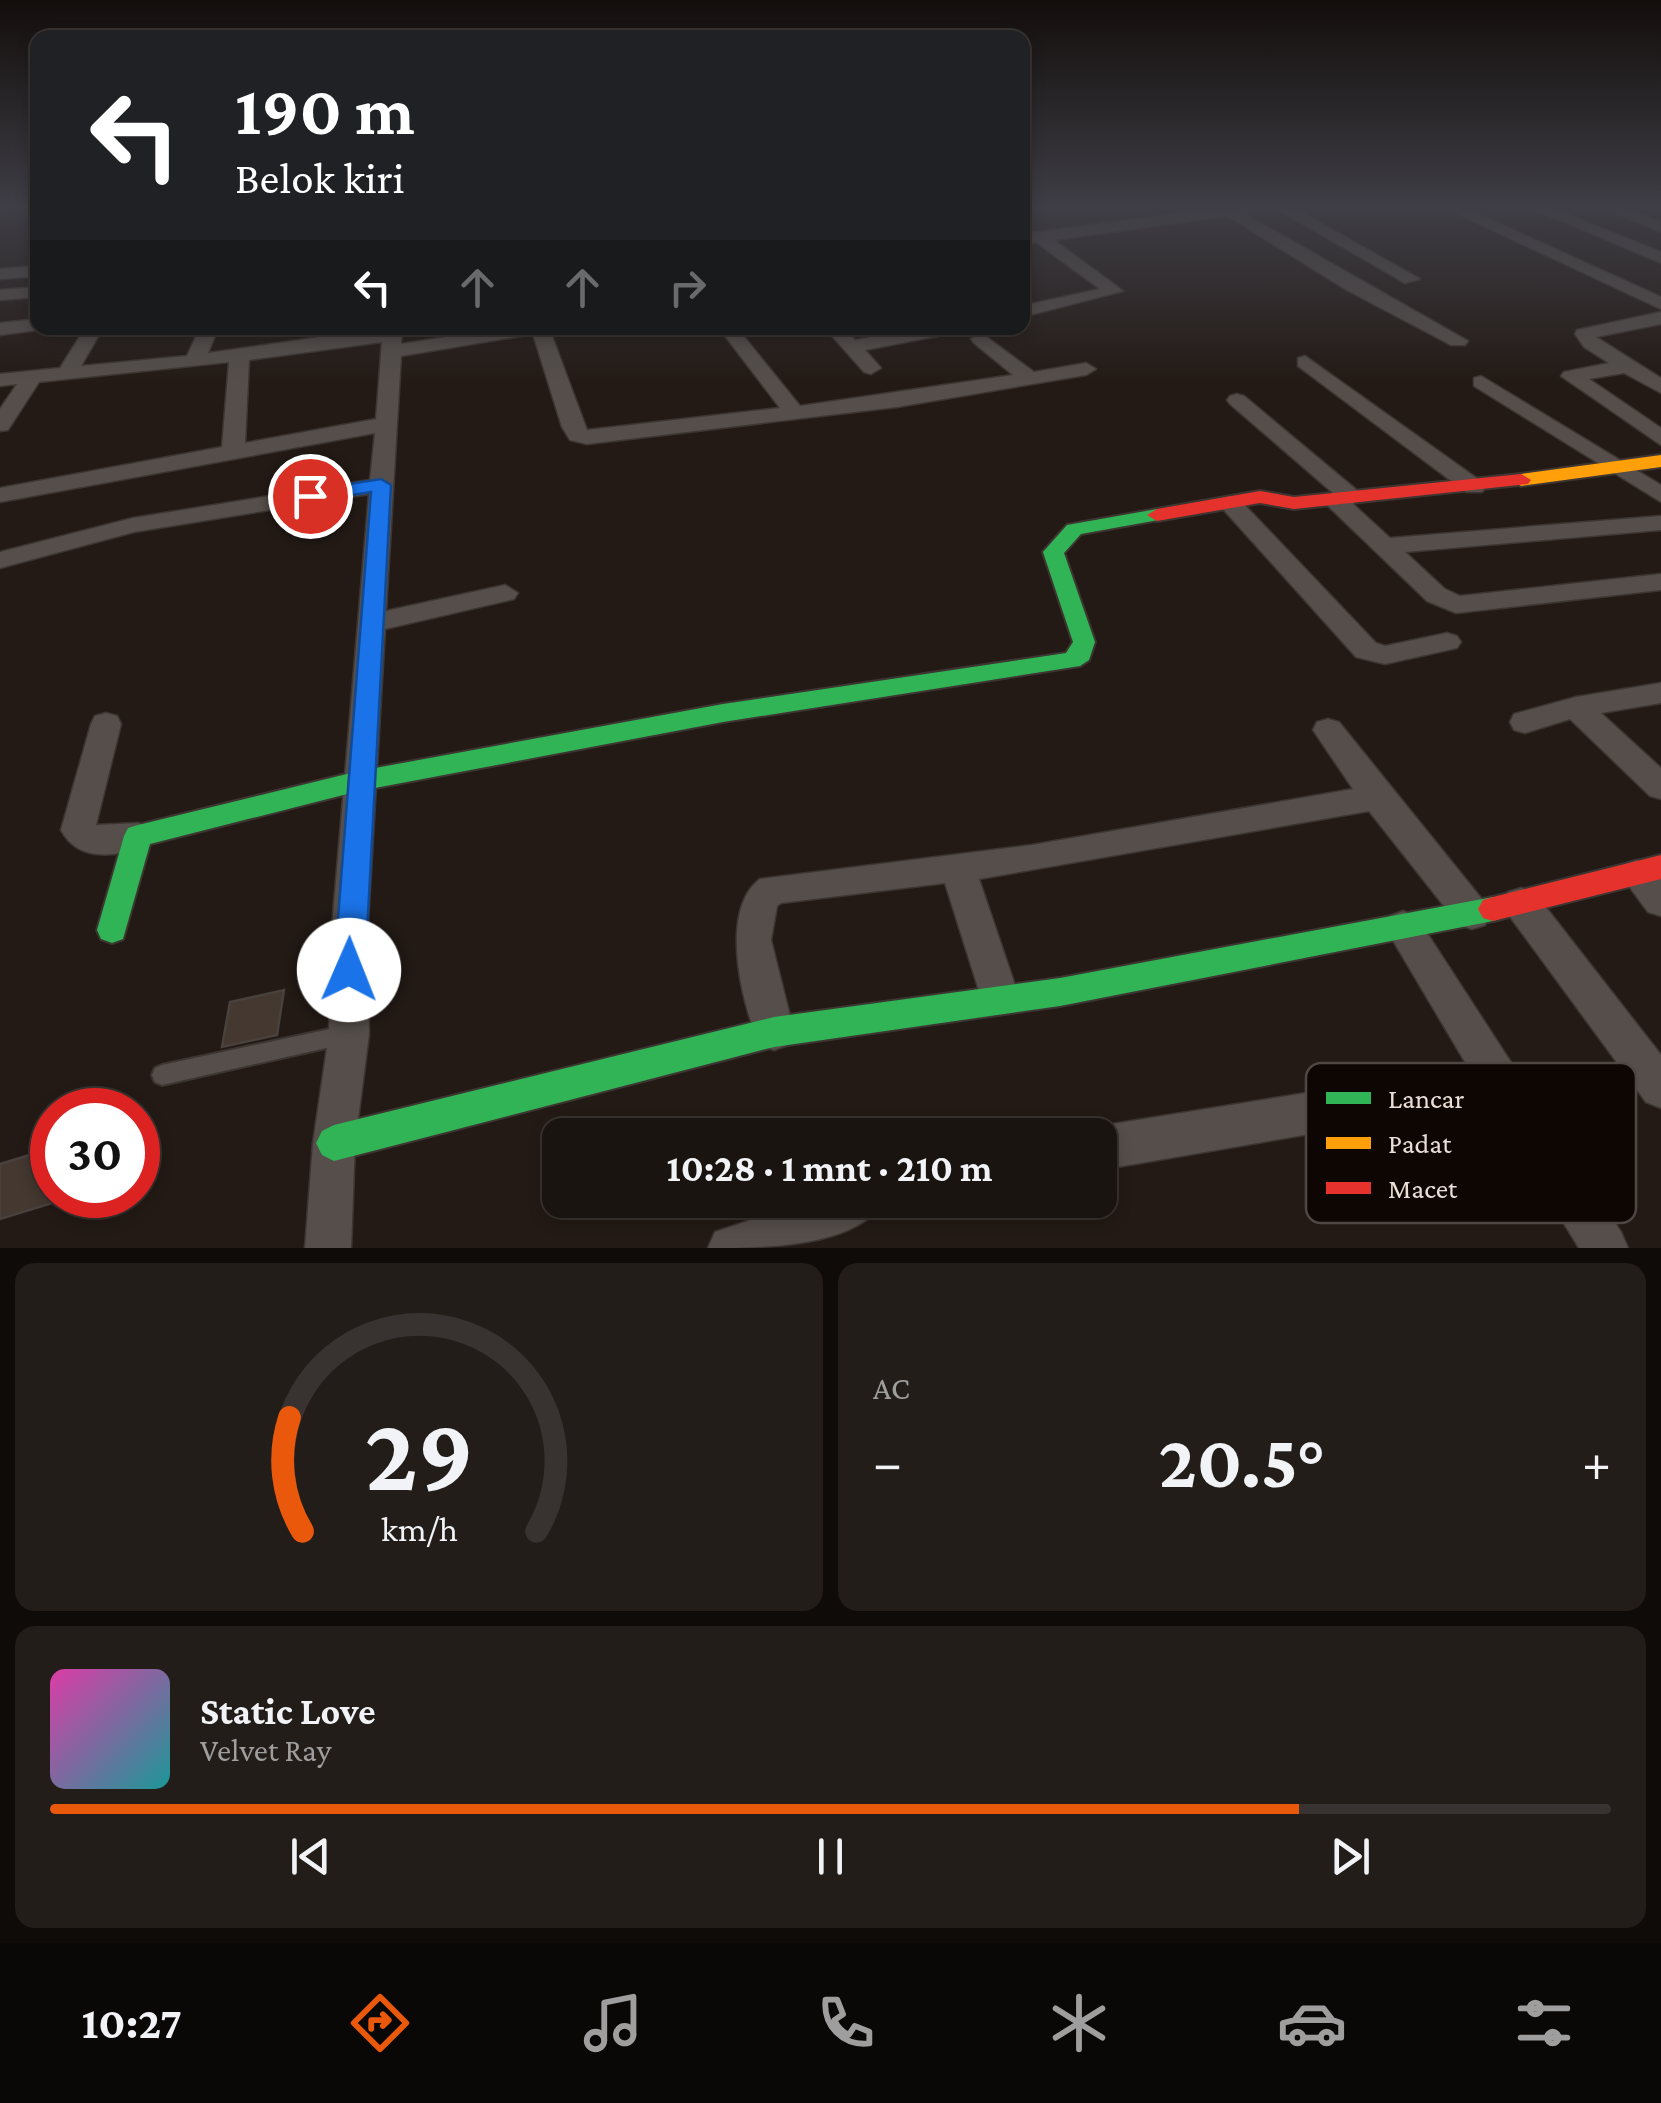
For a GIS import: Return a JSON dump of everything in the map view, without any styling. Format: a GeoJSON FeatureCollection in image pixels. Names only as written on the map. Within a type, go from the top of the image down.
{"type":"FeatureCollection","features":[{"type":"Feature","properties":{"kind":"street"},"geometry":{"type":"LineString","coordinates":[[1030,310],[1114,292],[1074,266]]}},
{"type":"Feature","properties":{"kind":"street"},"geometry":{"type":"LineString","coordinates":[[1320,266],[1458,341]]}},
{"type":"Feature","properties":{"kind":"street"},"geometry":{"type":"LineString","coordinates":[[1389,266],[1411,278]]}},
{"type":"Feature","properties":{"kind":"street"},"geometry":{"type":"LineString","coordinates":[[1595,266],[1618,282],[1653,292]]}},
{"type":"Feature","properties":{"kind":"street"},"geometry":{"type":"LineString","coordinates":[[1596,266],[1653,292]]}},
{"type":"Feature","properties":{"kind":"street"},"geometry":{"type":"LineString","coordinates":[[0,274],[30,272]]}},
{"type":"Feature","properties":{"kind":"street"},"geometry":{"type":"LineString","coordinates":[[0,295],[30,293]]}},
{"type":"Feature","properties":{"kind":"street"},"geometry":{"type":"LineString","coordinates":[[1661,318],[1584,334],[1590,343],[1661,386]]}},
{"type":"Feature","properties":{"kind":"street"},"geometry":{"type":"LineString","coordinates":[[1628,324],[1661,344]]}},
{"type":"Feature","properties":{"kind":"street"},"geometry":{"type":"LineString","coordinates":[[0,329],[30,326]]}},
{"type":"Feature","properties":{"kind":"street"},"geometry":{"type":"LineString","coordinates":[[68,372],[90,335]]}},
{"type":"Feature","properties":{"kind":"street"},"geometry":{"type":"LineString","coordinates":[[194,361],[206,335]]}},
{"type":"Feature","properties":{"kind":"street"},"geometry":{"type":"LineString","coordinates":[[0,380],[436,335]]}},
{"type":"Feature","properties":{"kind":"street"},"geometry":{"type":"LineString","coordinates":[[541,335],[578,435],[604,436],[795,414],[960,392],[1086,369]]}},
{"type":"Feature","properties":{"kind":"street"},"geometry":{"type":"LineString","coordinates":[[733,335],[795,414]]}},
{"type":"Feature","properties":{"kind":"street"},"geometry":{"type":"LineString","coordinates":[[841,335],[871,368]]}},
{"type":"Feature","properties":{"kind":"street"},"geometry":{"type":"LineString","coordinates":[[852,346],[911,335]]}},
{"type":"Feature","properties":{"kind":"street"},"geometry":{"type":"LineString","coordinates":[[328,1248],[334,1143],[349,1034],[349,939],[392,338]]}},
{"type":"Feature","properties":{"kind":"street"},"geometry":{"type":"LineString","coordinates":[[980,339],[1030,378]]}},
{"type":"Feature","properties":{"kind":"street"},"geometry":{"type":"LineString","coordinates":[[233,451],[239,355]]}},
{"type":"Feature","properties":{"kind":"street"},"geometry":{"type":"LineString","coordinates":[[1305,362],[1474,487]]}},
{"type":"Feature","properties":{"kind":"street"},"geometry":{"type":"LineString","coordinates":[[1627,366],[1574,374],[1571,378],[1661,438]]}},
{"type":"Feature","properties":{"kind":"street"},"geometry":{"type":"LineString","coordinates":[[0,425],[34,376]]}},
{"type":"Feature","properties":{"kind":"street"},"geometry":{"type":"LineString","coordinates":[[1482,382],[1661,496]]}},
{"type":"Feature","properties":{"kind":"street"},"geometry":{"type":"LineString","coordinates":[[1237,400],[1343,499],[1436,595],[1456,605],[1661,582]]}},
{"type":"Feature","properties":{"kind":"street"},"geometry":{"type":"LineString","coordinates":[[0,495],[386,424]]}},
{"type":"Feature","properties":{"kind":"street"},"geometry":{"type":"LineString","coordinates":[[106,724],[78,830],[93,842],[138,836],[359,780],[722,713],[1072,660],[1081,655],[1084,642],[1052,552],[1074,529],[1260,496],[1294,502],[1343,499],[1474,487],[1661,461]]}},
{"type":"Feature","properties":{"kind":"street"},"geometry":{"type":"LineString","coordinates":[[0,560],[133,524],[381,485]]}},
{"type":"Feature","properties":{"kind":"street"},"geometry":{"type":"LineString","coordinates":[[1230,503],[1366,650],[1385,655],[1447,642]]}},
{"type":"Feature","properties":{"kind":"street"},"geometry":{"type":"LineString","coordinates":[[1385,546],[1661,523]]}},
{"type":"Feature","properties":{"kind":"street"},"geometry":{"type":"LineString","coordinates":[[371,622],[504,593]]}},
{"type":"Feature","properties":{"kind":"street"},"geometry":{"type":"LineString","coordinates":[[1526,722],[1576,707],[1661,692]]}},
{"type":"Feature","properties":{"kind":"street"},"geometry":{"type":"LineString","coordinates":[[1576,707],[1661,788]]}},
{"type":"Feature","properties":{"kind":"street"},"geometry":{"type":"LineString","coordinates":[[1328,730],[1377,798],[1472,914]]}},
{"type":"Feature","properties":{"kind":"street"},"geometry":{"type":"LineString","coordinates":[[774,1032],[754,940],[760,899],[773,889],[1032,859],[1377,798]]}},
{"type":"Feature","properties":{"kind":"street"},"geometry":{"type":"LineString","coordinates":[[112,930],[138,836]]}},
{"type":"Feature","properties":{"kind":"street"},"geometry":{"type":"LineString","coordinates":[[958,867],[1000,998]]}},
{"type":"Feature","properties":{"kind":"street"},"geometry":{"type":"LineString","coordinates":[[334,1143],[774,1032],[1060,992],[1472,914],[1649,870],[1661,901]]}},
{"type":"Feature","properties":{"kind":"street"},"geometry":{"type":"LineString","coordinates":[[1520,903],[1661,1088]]}},
{"type":"Feature","properties":{"kind":"street"},"geometry":{"type":"LineString","coordinates":[[1403,926],[1489,1063]]}},
{"type":"Feature","properties":{"kind":"street"},"geometry":{"type":"LineString","coordinates":[[1117,1145],[1306,1114]]}},
{"type":"Feature","properties":{"kind":"street"},"geometry":{"type":"LineString","coordinates":[[731,1248],[827,1218]]}},
{"type":"Feature","properties":{"kind":"street"},"geometry":{"type":"LineString","coordinates":[[1589,1223],[1605,1248]]}},
{"type":"Feature","properties":{"kind":"lane"},"geometry":{"type":"LineString","coordinates":[[162,1075],[349,1034]]}},
{"type":"Feature","properties":{"kind":"building"},"geometry":{"type":"Polygon","coordinates":[[[284,990],[277,1035],[222,1047],[230,1002],[284,990]]]}},
{"type":"Feature","properties":{"kind":"building"},"geometry":{"type":"Polygon","coordinates":[[[30,1155],[30,1210],[0,1219],[0,1164],[30,1155]]]}},
{"type":"Feature","properties":{"kind":"traffic: fast"},"geometry":{"type":"LineString","coordinates":[[112,930],[138,836],[359,781],[723,713],[1072,660],[1081,655],[1084,642],[1053,552],[1074,529],[1157,515]]}},
{"type":"Feature","properties":{"kind":"traffic: fast"},"geometry":{"type":"LineString","coordinates":[[334,1143],[774,1032],[1060,992],[1493,909]]}},
{"type":"Feature","properties":{"kind":"traffic: slow"},"geometry":{"type":"LineString","coordinates":[[1521,480],[1661,461]]}},
{"type":"Feature","properties":{"kind":"traffic: jam"},"geometry":{"type":"LineString","coordinates":[[1157,515],[1260,497],[1294,503],[1521,480]]}},
{"type":"Feature","properties":{"kind":"traffic: jam"},"geometry":{"type":"LineString","coordinates":[[1493,909],[1661,867]]}},
{"type":"Feature","properties":{"kind":"route"},"geometry":{"type":"LineString","coordinates":[[310,496],[381,485],[349,970]]}}]}
